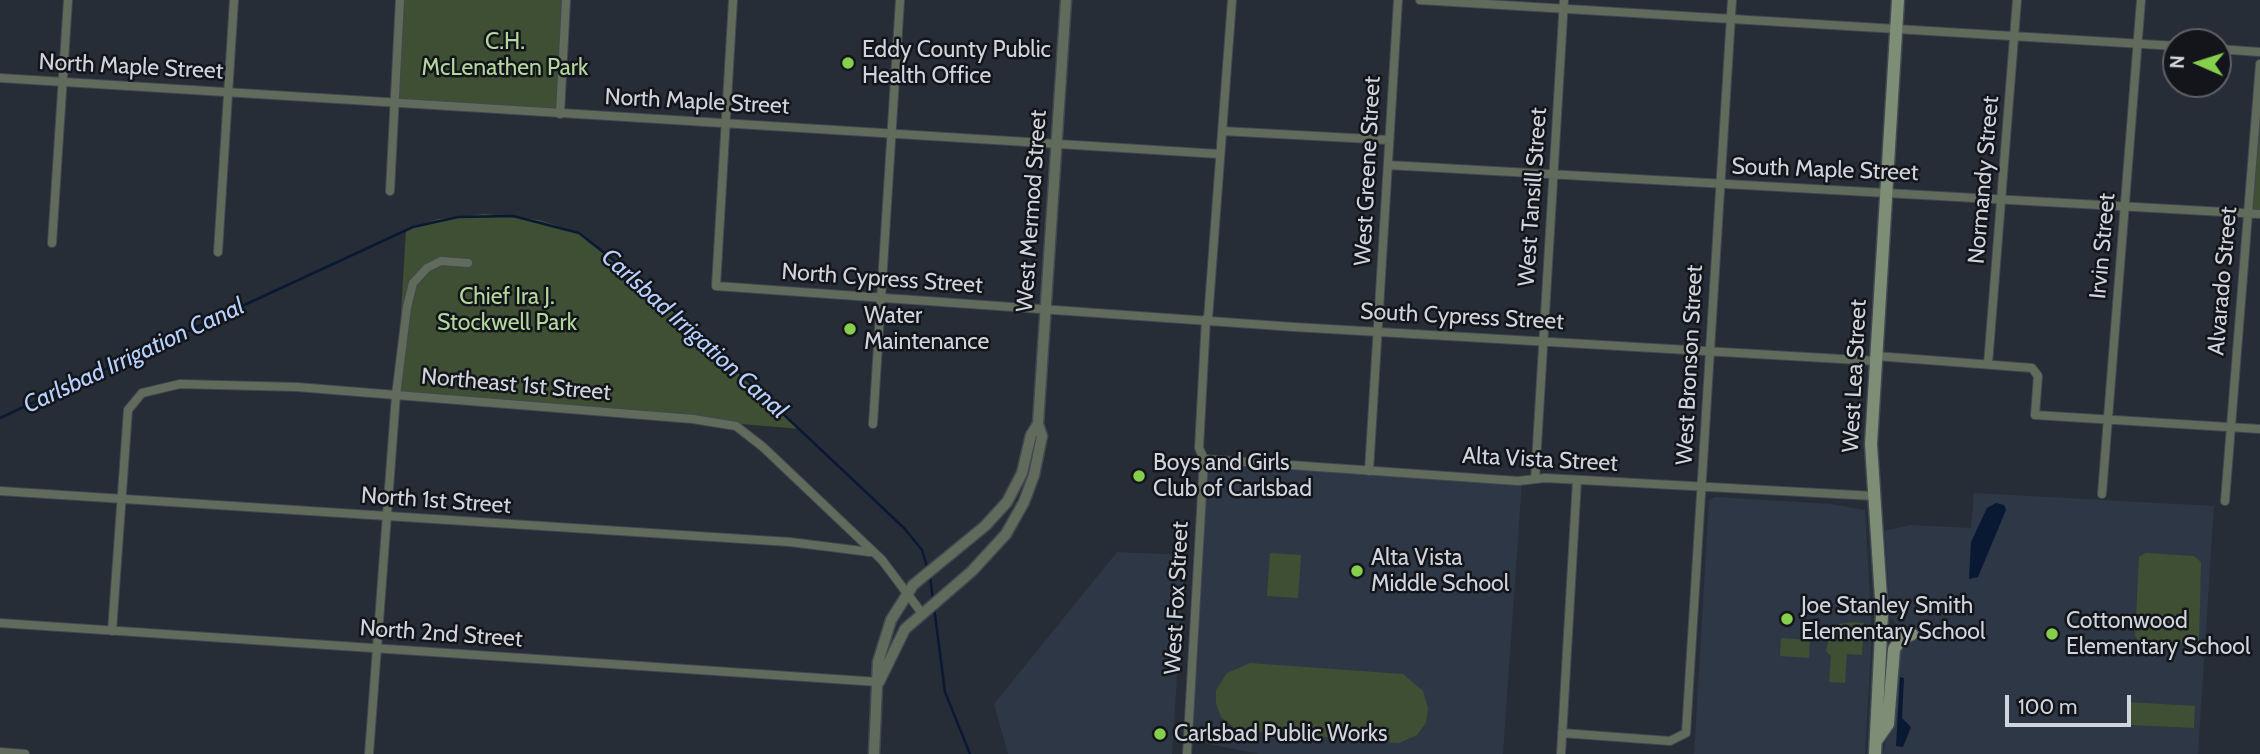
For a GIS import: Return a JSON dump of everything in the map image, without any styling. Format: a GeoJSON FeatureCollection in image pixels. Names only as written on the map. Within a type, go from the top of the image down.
{"type":"FeatureCollection","features":[{"type":"Feature","properties":{"kind":"main road","name":"West Lea Street"},"geometry":{"type":"LineString","coordinates":[[1876,748],[1882,625],[1871,444],[1898,0]]}},
{"type":"Feature","properties":{"kind":"main road"},"geometry":{"type":"LineString","coordinates":[[1876,748],[1888,724],[1894,649],[1901,639],[1912,634]]}},
{"type":"Feature","properties":{"kind":"street"},"geometry":{"type":"LineString","coordinates":[[52,243],[68,0]]}},
{"type":"Feature","properties":{"kind":"street"},"geometry":{"type":"LineString","coordinates":[[218,252],[234,0]]}},
{"type":"Feature","properties":{"kind":"street"},"geometry":{"type":"LineString","coordinates":[[390,191],[400,0]]}},
{"type":"Feature","properties":{"kind":"street"},"geometry":{"type":"LineString","coordinates":[[560,114],[566,0]]}},
{"type":"Feature","properties":{"kind":"street"},"geometry":{"type":"LineString","coordinates":[[726,123],[733,0]]}},
{"type":"Feature","properties":{"kind":"street"},"geometry":{"type":"LineString","coordinates":[[873,424],[900,0]]}},
{"type":"Feature","properties":{"kind":"street","name":"West Mermod Street"},"geometry":{"type":"LineString","coordinates":[[1038,424],[1066,0]]}},
{"type":"Feature","properties":{"kind":"street","name":"West Fox Street"},"geometry":{"type":"LineString","coordinates":[[1187,754],[1204,459],[1199,447],[1232,0]]}},
{"type":"Feature","properties":{"kind":"street","name":"West Greene Street"},"geometry":{"type":"LineString","coordinates":[[1369,471],[1398,0]]}},
{"type":"Feature","properties":{"kind":"street"},"geometry":{"type":"LineString","coordinates":[[1420,0],[2162,45]]}},
{"type":"Feature","properties":{"kind":"street","name":"West Tansill Street"},"geometry":{"type":"LineString","coordinates":[[1535,479],[1564,0]]}},
{"type":"Feature","properties":{"kind":"street","name":"West Bronson Street"},"geometry":{"type":"LineString","coordinates":[[1562,733],[1670,741],[1681,738],[1686,733],[1732,0]]}},
{"type":"Feature","properties":{"kind":"street","name":"Normandy Street"},"geometry":{"type":"LineString","coordinates":[[1988,364],[2017,0]]}},
{"type":"Feature","properties":{"kind":"street","name":"Irvin Street"},"geometry":{"type":"LineString","coordinates":[[2102,494],[2141,0]]}},
{"type":"Feature","properties":{"kind":"street"},"geometry":{"type":"LineString","coordinates":[[2232,50],[2260,52]]}},
{"type":"Feature","properties":{"kind":"street","name":"Alvarado Street"},"geometry":{"type":"LineString","coordinates":[[2225,501],[2260,64]]}},
{"type":"Feature","properties":{"kind":"street","name":"North Maple Street"},"geometry":{"type":"LineString","coordinates":[[0,78],[1057,144]]}},
{"type":"Feature","properties":{"kind":"street","name":"North Cypress Street"},"geometry":{"type":"LineString","coordinates":[[726,123],[716,286],[1046,310]]}},
{"type":"Feature","properties":{"kind":"street"},"geometry":{"type":"LineString","coordinates":[[1222,131],[1389,140]]}},
{"type":"Feature","properties":{"kind":"street"},"geometry":{"type":"LineString","coordinates":[[1057,144],[1219,154]]}},
{"type":"Feature","properties":{"kind":"street","name":"South Maple Street"},"geometry":{"type":"LineString","coordinates":[[1388,164],[2260,214]]}},
{"type":"Feature","properties":{"kind":"street"},"geometry":{"type":"LineString","coordinates":[[369,754],[396,395],[407,306],[413,283],[434,264],[468,263]]}},
{"type":"Feature","properties":{"kind":"street","name":"South Cypress Street"},"geometry":{"type":"LineString","coordinates":[[1046,310],[1709,350],[2026,366],[2036,371],[2035,415],[2260,429]]}},
{"type":"Feature","properties":{"kind":"street","name":"Northeast 1st Street"},"geometry":{"type":"LineString","coordinates":[[112,631],[128,410],[135,398],[151,388],[180,384],[249,384],[396,395],[736,426],[763,447],[862,540],[870,552],[882,560],[910,589],[921,612]]}},
{"type":"Feature","properties":{"kind":"street"},"geometry":{"type":"LineString","coordinates":[[874,754],[879,682],[877,673],[883,642],[910,589],[985,526],[1007,502],[1022,473],[1031,435],[1038,424]]}},
{"type":"Feature","properties":{"kind":"street"},"geometry":{"type":"LineString","coordinates":[[879,682],[886,674],[901,634],[921,612],[981,562],[1014,521],[1037,463],[1042,436],[1038,424]]}},
{"type":"Feature","properties":{"kind":"street","name":"Alta Vista Street"},"geometry":{"type":"LineString","coordinates":[[1204,459],[1369,471],[1874,496]]}},
{"type":"Feature","properties":{"kind":"street"},"geometry":{"type":"LineString","coordinates":[[1561,754],[1577,480]]}},
{"type":"Feature","properties":{"kind":"street","name":"North 1st Street"},"geometry":{"type":"LineString","coordinates":[[0,491],[790,542],[870,552]]}},
{"type":"Feature","properties":{"kind":"street","name":"North 2nd Street"},"geometry":{"type":"LineString","coordinates":[[0,623],[879,682]]}},
{"type":"Feature","properties":{"kind":"street"},"geometry":{"type":"LineString","coordinates":[[0,752],[26,754]]}},
{"type":"Feature","properties":{"kind":"shaded area","name":"Alta Vista Middle School"},"geometry":{"type":"Polygon","coordinates":[[[1204,459],[1522,481],[1503,754],[1260,754],[1188,740],[1204,459]]]}},
{"type":"Feature","properties":{"kind":"shaded area"},"geometry":{"type":"Polygon","coordinates":[[[1974,493],[2214,506],[2198,754],[1883,754],[1890,722],[1897,625],[1890,617],[1885,531],[1910,525],[1971,528],[1974,493]]]}},
{"type":"Feature","properties":{"kind":"shaded area","name":"Joe Stanley Smith Elementary School"},"geometry":{"type":"Polygon","coordinates":[[[1716,497],[1831,504],[1865,510],[1872,633],[1865,754],[1694,754],[1709,500],[1716,497]]]}},
{"type":"Feature","properties":{"kind":"shaded area"},"geometry":{"type":"Polygon","coordinates":[[[1117,552],[1185,555],[1172,754],[1008,754],[994,704],[1117,552]]]}},
{"type":"Feature","properties":{"kind":"green space","name":"C.H. McLenathen Park"},"geometry":{"type":"Polygon","coordinates":[[[400,0],[566,0],[560,114],[395,103],[400,0]]]}},
{"type":"Feature","properties":{"kind":"green space"},"geometry":{"type":"Polygon","coordinates":[[[2260,64],[2260,214],[2248,213],[2260,64]]]}},
{"type":"Feature","properties":{"kind":"green space","name":"Chief Ira J. Stockwell Park"},"geometry":{"type":"Polygon","coordinates":[[[485,214],[539,220],[579,233],[655,293],[801,429],[396,395],[406,230],[438,219],[485,214]]]}},
{"type":"Feature","properties":{"kind":"green space"},"geometry":{"type":"Polygon","coordinates":[[[1270,553],[1301,555],[1298,598],[1267,596],[1270,553]]]}},
{"type":"Feature","properties":{"kind":"green space"},"geometry":{"type":"Polygon","coordinates":[[[2146,553],[2194,556],[2201,562],[2199,645],[2139,641],[2135,636],[2139,557],[2146,553]]]}},
{"type":"Feature","properties":{"kind":"green space"},"geometry":{"type":"Polygon","coordinates":[[[1864,623],[1862,655],[1847,654],[1845,683],[1829,682],[1831,656],[1826,651],[1829,637],[1838,624],[1864,623]]]}},
{"type":"Feature","properties":{"kind":"green space"},"geometry":{"type":"Polygon","coordinates":[[[1781,638],[1810,640],[1809,658],[1780,656],[1781,638]]]}},
{"type":"Feature","properties":{"kind":"green space"},"geometry":{"type":"Polygon","coordinates":[[[1250,663],[1403,674],[1423,691],[1428,708],[1426,723],[1417,735],[1399,743],[1237,730],[1221,717],[1216,704],[1216,690],[1227,673],[1250,663]]]}},
{"type":"Feature","properties":{"kind":"green space"},"geometry":{"type":"Polygon","coordinates":[[[2128,702],[2195,706],[2194,728],[2130,725],[2127,720],[2128,702]]]}},
{"type":"Feature","properties":{"kind":"water"},"geometry":{"type":"Polygon","coordinates":[[[1996,503],[2004,505],[2006,510],[1978,577],[1969,579],[1971,542],[1987,508],[1996,503]]]}},
{"type":"Feature","properties":{"kind":"water"},"geometry":{"type":"Polygon","coordinates":[[[1900,677],[1904,678],[1902,718],[1911,727],[1903,747],[1896,746],[1900,677]]]}},
{"type":"Feature","properties":{"kind":"waterway","name":"Carlsbad Irrigation Canal"},"geometry":{"type":"LineString","coordinates":[[0,418],[413,227],[458,217],[513,216],[579,233],[655,293],[904,528],[922,550],[928,570]]}},
{"type":"Feature","properties":{"kind":"waterway","name":"Carlsbad Irrigation Canal"},"geometry":{"type":"LineString","coordinates":[[930,576],[933,601]]}},
{"type":"Feature","properties":{"kind":"waterway","name":"Carlsbad Irrigation Canal"},"geometry":{"type":"LineString","coordinates":[[934,607],[945,692],[970,754]]}},
{"type":"Feature","properties":{"kind":"place","name":"Eddy County Public Health Office"},"geometry":{"type":"Point","coordinates":[848,63]}},
{"type":"Feature","properties":{"kind":"place","name":"Water Maintenance"},"geometry":{"type":"Point","coordinates":[850,329]}},
{"type":"Feature","properties":{"kind":"place","name":"Boys and Girls Club of Carlsbad"},"geometry":{"type":"Point","coordinates":[1139,476]}},
{"type":"Feature","properties":{"kind":"place","name":"Alta Vista Middle School"},"geometry":{"type":"Point","coordinates":[1357,571]}},
{"type":"Feature","properties":{"kind":"place","name":"Joe Stanley Smith Elementary School"},"geometry":{"type":"Point","coordinates":[1787,619]}},
{"type":"Feature","properties":{"kind":"place","name":"Cottonwood Elementary School"},"geometry":{"type":"Point","coordinates":[2052,634]}},
{"type":"Feature","properties":{"kind":"place","name":"Carlsbad Public Works"},"geometry":{"type":"Point","coordinates":[1160,734]}}]}
